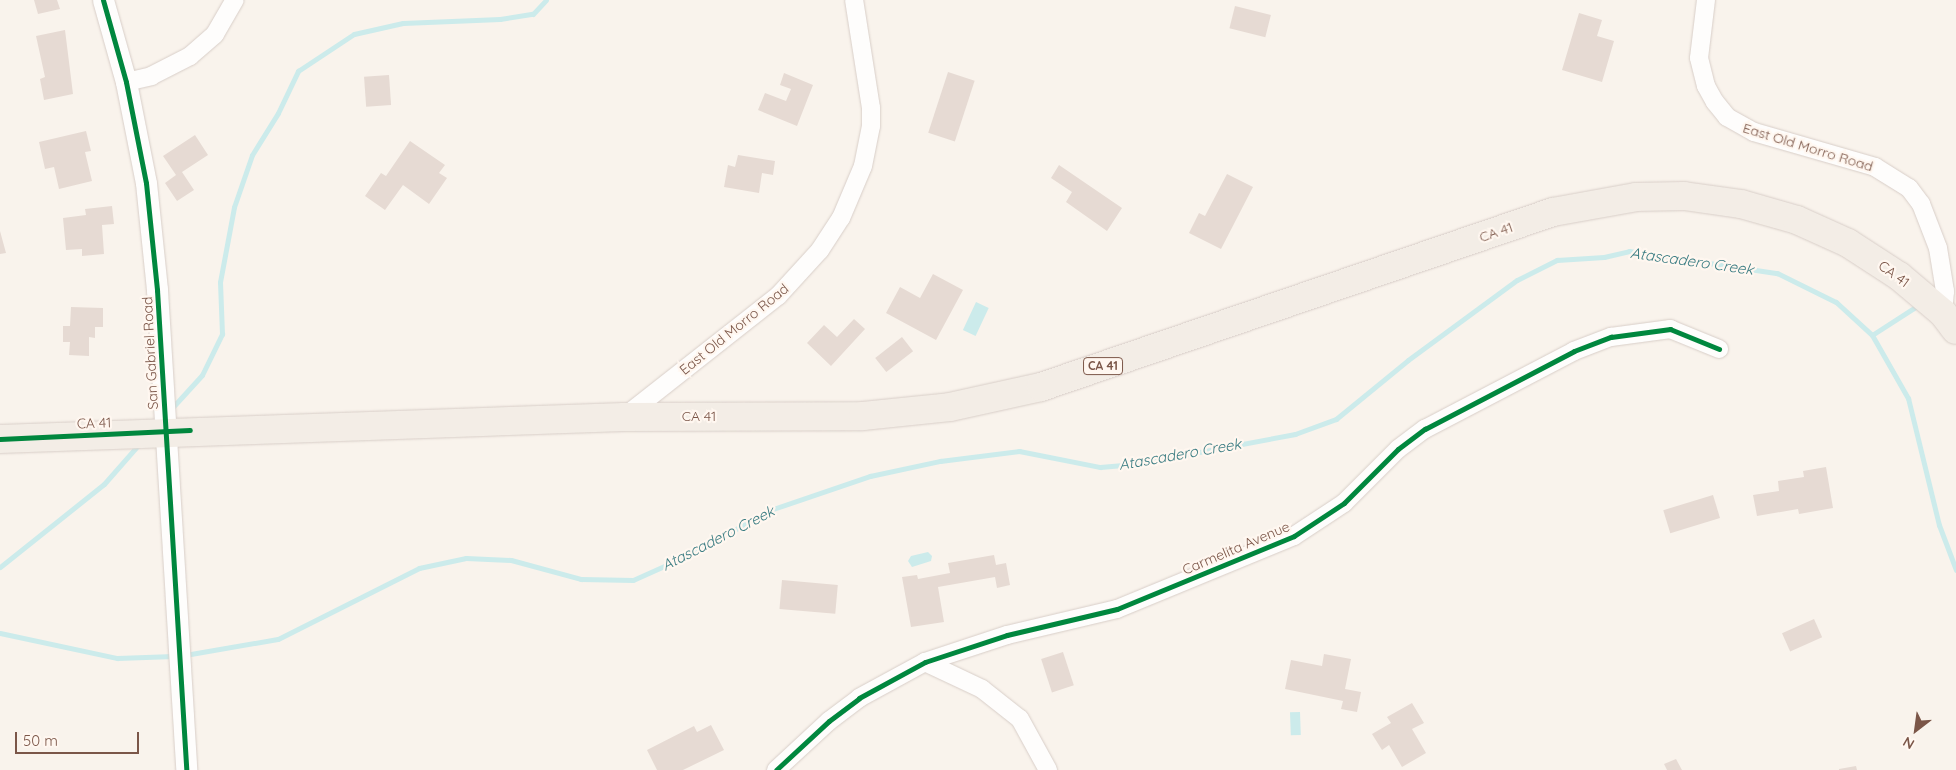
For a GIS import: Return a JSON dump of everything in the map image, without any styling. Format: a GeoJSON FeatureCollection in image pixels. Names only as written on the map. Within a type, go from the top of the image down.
{"type":"FeatureCollection","features":[{"type":"Feature","properties":{"kind":"main road","name":"CA 41"},"geometry":{"type":"LineString","coordinates":[[0,439],[624,417],[863,416],[950,407],[1042,386],[1553,212],[1636,197],[1684,196],[1722,202],[1797,220],[1848,243],[1899,276],[1949,322]]}},
{"type":"Feature","properties":{"kind":"street","name":"San Gabriel Road"},"geometry":{"type":"LineString","coordinates":[[103,0],[126,82],[146,183],[157,290],[186,770]]}},
{"type":"Feature","properties":{"kind":"street"},"geometry":{"type":"LineString","coordinates":[[126,82],[151,76],[190,56],[215,34],[235,0]]}},
{"type":"Feature","properties":{"kind":"street","name":"East Old Morro Road"},"geometry":{"type":"LineString","coordinates":[[624,417],[778,296],[815,257],[841,218],[863,166],[870,126],[871,108],[854,0]]}},
{"type":"Feature","properties":{"kind":"street","name":"East Old Morro Road"},"geometry":{"type":"LineString","coordinates":[[1706,0],[1699,58],[1706,86],[1726,117],[1754,132],[1875,167],[1909,188],[1921,204],[1938,248],[1949,322]]}},
{"type":"Feature","properties":{"kind":"street","name":"Carmelita Avenue"},"geometry":{"type":"LineString","coordinates":[[776,770],[829,721],[859,698],[925,662],[1007,635],[1117,609],[1294,536],[1344,503],[1398,449],[1425,429],[1592,343],[1630,333],[1670,329],[1719,349]]}},
{"type":"Feature","properties":{"kind":"street"},"geometry":{"type":"LineString","coordinates":[[925,662],[982,689],[1020,718],[1048,770]]}},
{"type":"Feature","properties":{"kind":"water"},"geometry":{"type":"Polygon","coordinates":[[[976,302],[989,308],[976,336],[963,330],[976,302]]]}},
{"type":"Feature","properties":{"kind":"water"},"geometry":{"type":"Polygon","coordinates":[[[928,552],[932,556],[931,561],[912,567],[908,561],[911,556],[928,552]]]}},
{"type":"Feature","properties":{"kind":"water"},"geometry":{"type":"Polygon","coordinates":[[[1290,712],[1300,712],[1301,735],[1291,735],[1290,712]]]}},
{"type":"Feature","properties":{"kind":"building"},"geometry":{"type":"Polygon","coordinates":[[[34,0],[57,0],[60,9],[38,14],[34,0]]]}},
{"type":"Feature","properties":{"kind":"building"},"geometry":{"type":"Polygon","coordinates":[[[1235,6],[1271,15],[1265,37],[1229,28],[1235,6]]]}},
{"type":"Feature","properties":{"kind":"building"},"geometry":{"type":"Polygon","coordinates":[[[1579,13],[1602,20],[1597,36],[1614,41],[1602,82],[1562,70],[1579,13]]]}},
{"type":"Feature","properties":{"kind":"building"},"geometry":{"type":"Polygon","coordinates":[[[65,30],[73,94],[44,100],[40,79],[45,77],[36,36],[65,30]]]}},
{"type":"Feature","properties":{"kind":"building"},"geometry":{"type":"Polygon","coordinates":[[[948,72],[975,81],[955,142],[928,133],[948,72]]]}},
{"type":"Feature","properties":{"kind":"building"},"geometry":{"type":"Polygon","coordinates":[[[784,73],[813,85],[797,126],[758,110],[765,93],[786,101],[791,89],[780,85],[784,73]]]}},
{"type":"Feature","properties":{"kind":"building"},"geometry":{"type":"Polygon","coordinates":[[[389,75],[391,105],[366,107],[364,77],[389,75]]]}},
{"type":"Feature","properties":{"kind":"building"},"geometry":{"type":"Polygon","coordinates":[[[86,131],[91,151],[85,152],[92,181],[59,189],[54,167],[45,169],[39,142],[86,131]]]}},
{"type":"Feature","properties":{"kind":"building"},"geometry":{"type":"Polygon","coordinates":[[[195,135],[208,155],[182,172],[194,190],[177,201],[165,183],[176,175],[163,156],[195,135]]]}},
{"type":"Feature","properties":{"kind":"building"},"geometry":{"type":"Polygon","coordinates":[[[410,141],[445,165],[439,173],[447,178],[429,204],[403,185],[385,210],[365,196],[381,173],[386,176],[410,141]]]}},
{"type":"Feature","properties":{"kind":"building"},"geometry":{"type":"Polygon","coordinates":[[[738,155],[775,161],[773,175],[762,173],[759,193],[724,187],[728,165],[735,167],[738,155]]]}},
{"type":"Feature","properties":{"kind":"building"},"geometry":{"type":"Polygon","coordinates":[[[1059,165],[1122,208],[1107,231],[1066,202],[1072,192],[1051,178],[1059,165]]]}},
{"type":"Feature","properties":{"kind":"building"},"geometry":{"type":"Polygon","coordinates":[[[1227,174],[1253,187],[1221,249],[1189,233],[1199,213],[1205,216],[1227,174]]]}},
{"type":"Feature","properties":{"kind":"building"},"geometry":{"type":"Polygon","coordinates":[[[112,206],[114,224],[102,225],[104,254],[82,256],[82,249],[66,250],[63,218],[86,215],[85,209],[112,206]]]}},
{"type":"Feature","properties":{"kind":"building"},"geometry":{"type":"Polygon","coordinates":[[[0,231],[6,253],[0,254],[0,231]]]}},
{"type":"Feature","properties":{"kind":"building"},"geometry":{"type":"Polygon","coordinates":[[[933,274],[963,290],[936,340],[886,313],[900,287],[920,298],[933,274]]]}},
{"type":"Feature","properties":{"kind":"building"},"geometry":{"type":"Polygon","coordinates":[[[71,307],[103,308],[103,327],[95,327],[95,338],[89,337],[89,356],[69,355],[70,342],[63,342],[63,326],[70,326],[71,307]]]}},
{"type":"Feature","properties":{"kind":"building"},"geometry":{"type":"Polygon","coordinates":[[[854,319],[865,329],[831,366],[807,343],[824,325],[837,337],[854,319]]]}},
{"type":"Feature","properties":{"kind":"building"},"geometry":{"type":"Polygon","coordinates":[[[902,337],[913,351],[886,372],[875,358],[902,337]]]}},
{"type":"Feature","properties":{"kind":"building"},"geometry":{"type":"Polygon","coordinates":[[[1826,467],[1833,508],[1799,514],[1798,509],[1757,516],[1753,495],[1779,491],[1778,481],[1804,477],[1803,471],[1826,467]]]}},
{"type":"Feature","properties":{"kind":"building"},"geometry":{"type":"Polygon","coordinates":[[[1713,495],[1720,518],[1670,533],[1663,510],[1713,495]]]}},
{"type":"Feature","properties":{"kind":"building"},"geometry":{"type":"Polygon","coordinates":[[[994,555],[996,565],[1006,563],[1010,585],[997,588],[995,577],[938,587],[944,622],[911,627],[902,577],[917,575],[918,579],[950,573],[948,563],[994,555]]]}},
{"type":"Feature","properties":{"kind":"building"},"geometry":{"type":"Polygon","coordinates":[[[782,580],[838,585],[835,614],[779,609],[782,580]]]}},
{"type":"Feature","properties":{"kind":"building"},"geometry":{"type":"Polygon","coordinates":[[[1814,619],[1822,637],[1790,652],[1782,633],[1814,619]]]}},
{"type":"Feature","properties":{"kind":"building"},"geometry":{"type":"Polygon","coordinates":[[[1063,652],[1074,685],[1052,692],[1041,659],[1063,652]]]}},
{"type":"Feature","properties":{"kind":"building"},"geometry":{"type":"Polygon","coordinates":[[[1324,654],[1351,659],[1345,689],[1361,692],[1357,712],[1341,709],[1343,701],[1285,689],[1291,660],[1322,666],[1324,654]]]}},
{"type":"Feature","properties":{"kind":"building"},"geometry":{"type":"Polygon","coordinates":[[[1412,703],[1424,723],[1412,729],[1426,753],[1402,767],[1389,745],[1382,750],[1372,734],[1391,723],[1387,717],[1412,703]]]}},
{"type":"Feature","properties":{"kind":"building"},"geometry":{"type":"Polygon","coordinates":[[[711,725],[724,750],[683,770],[657,770],[647,750],[694,726],[697,732],[711,725]]]}},
{"type":"Feature","properties":{"kind":"building"},"geometry":{"type":"Polygon","coordinates":[[[1676,759],[1682,770],[1667,770],[1664,764],[1676,759]]]}},
{"type":"Feature","properties":{"kind":"building"},"geometry":{"type":"Polygon","coordinates":[[[1856,766],[1857,770],[1839,770],[1839,769],[1856,766]]]}},
{"type":"Feature","properties":{"kind":"waterway"},"geometry":{"type":"LineString","coordinates":[[171,409],[202,375],[222,334],[220,282],[234,207],[252,155],[278,113],[298,71],[354,34],[403,23],[500,19],[533,14],[546,0]]}},
{"type":"Feature","properties":{"kind":"waterway","name":"Atascadero Creek"},"geometry":{"type":"LineString","coordinates":[[185,655],[278,639],[419,568],[466,558],[511,560],[581,579],[633,580],[689,555],[770,510],[870,476],[940,461],[1019,451],[1100,467],[1135,464],[1295,434],[1336,419],[1408,360],[1517,280],[1557,260],[1604,257],[1629,251],[1777,273],[1836,302],[1872,335],[1908,398],[1939,525],[1956,570]]}},
{"type":"Feature","properties":{"kind":"waterway"},"geometry":{"type":"LineString","coordinates":[[1872,335],[1920,304]]}},
{"type":"Feature","properties":{"kind":"waterway"},"geometry":{"type":"LineString","coordinates":[[0,567],[104,484],[140,443]]}},
{"type":"Feature","properties":{"kind":"waterway","name":"Atascadero Creek"},"geometry":{"type":"LineString","coordinates":[[0,633],[117,658],[174,656]]}},
{"type":"Feature","properties":{"kind":"cycle path"},"geometry":{"type":"LineString","coordinates":[[103,0],[126,82],[146,183],[157,290],[186,770]]}},
{"type":"Feature","properties":{"kind":"cycle path"},"geometry":{"type":"LineString","coordinates":[[776,770],[829,721],[859,698],[925,662],[1007,635],[1117,609],[1294,536],[1344,503],[1398,449],[1425,429],[1574,351],[1611,337],[1670,329],[1719,349]]}},
{"type":"Feature","properties":{"kind":"cycle path"},"geometry":{"type":"LineString","coordinates":[[0,439],[190,430]]}}]}
